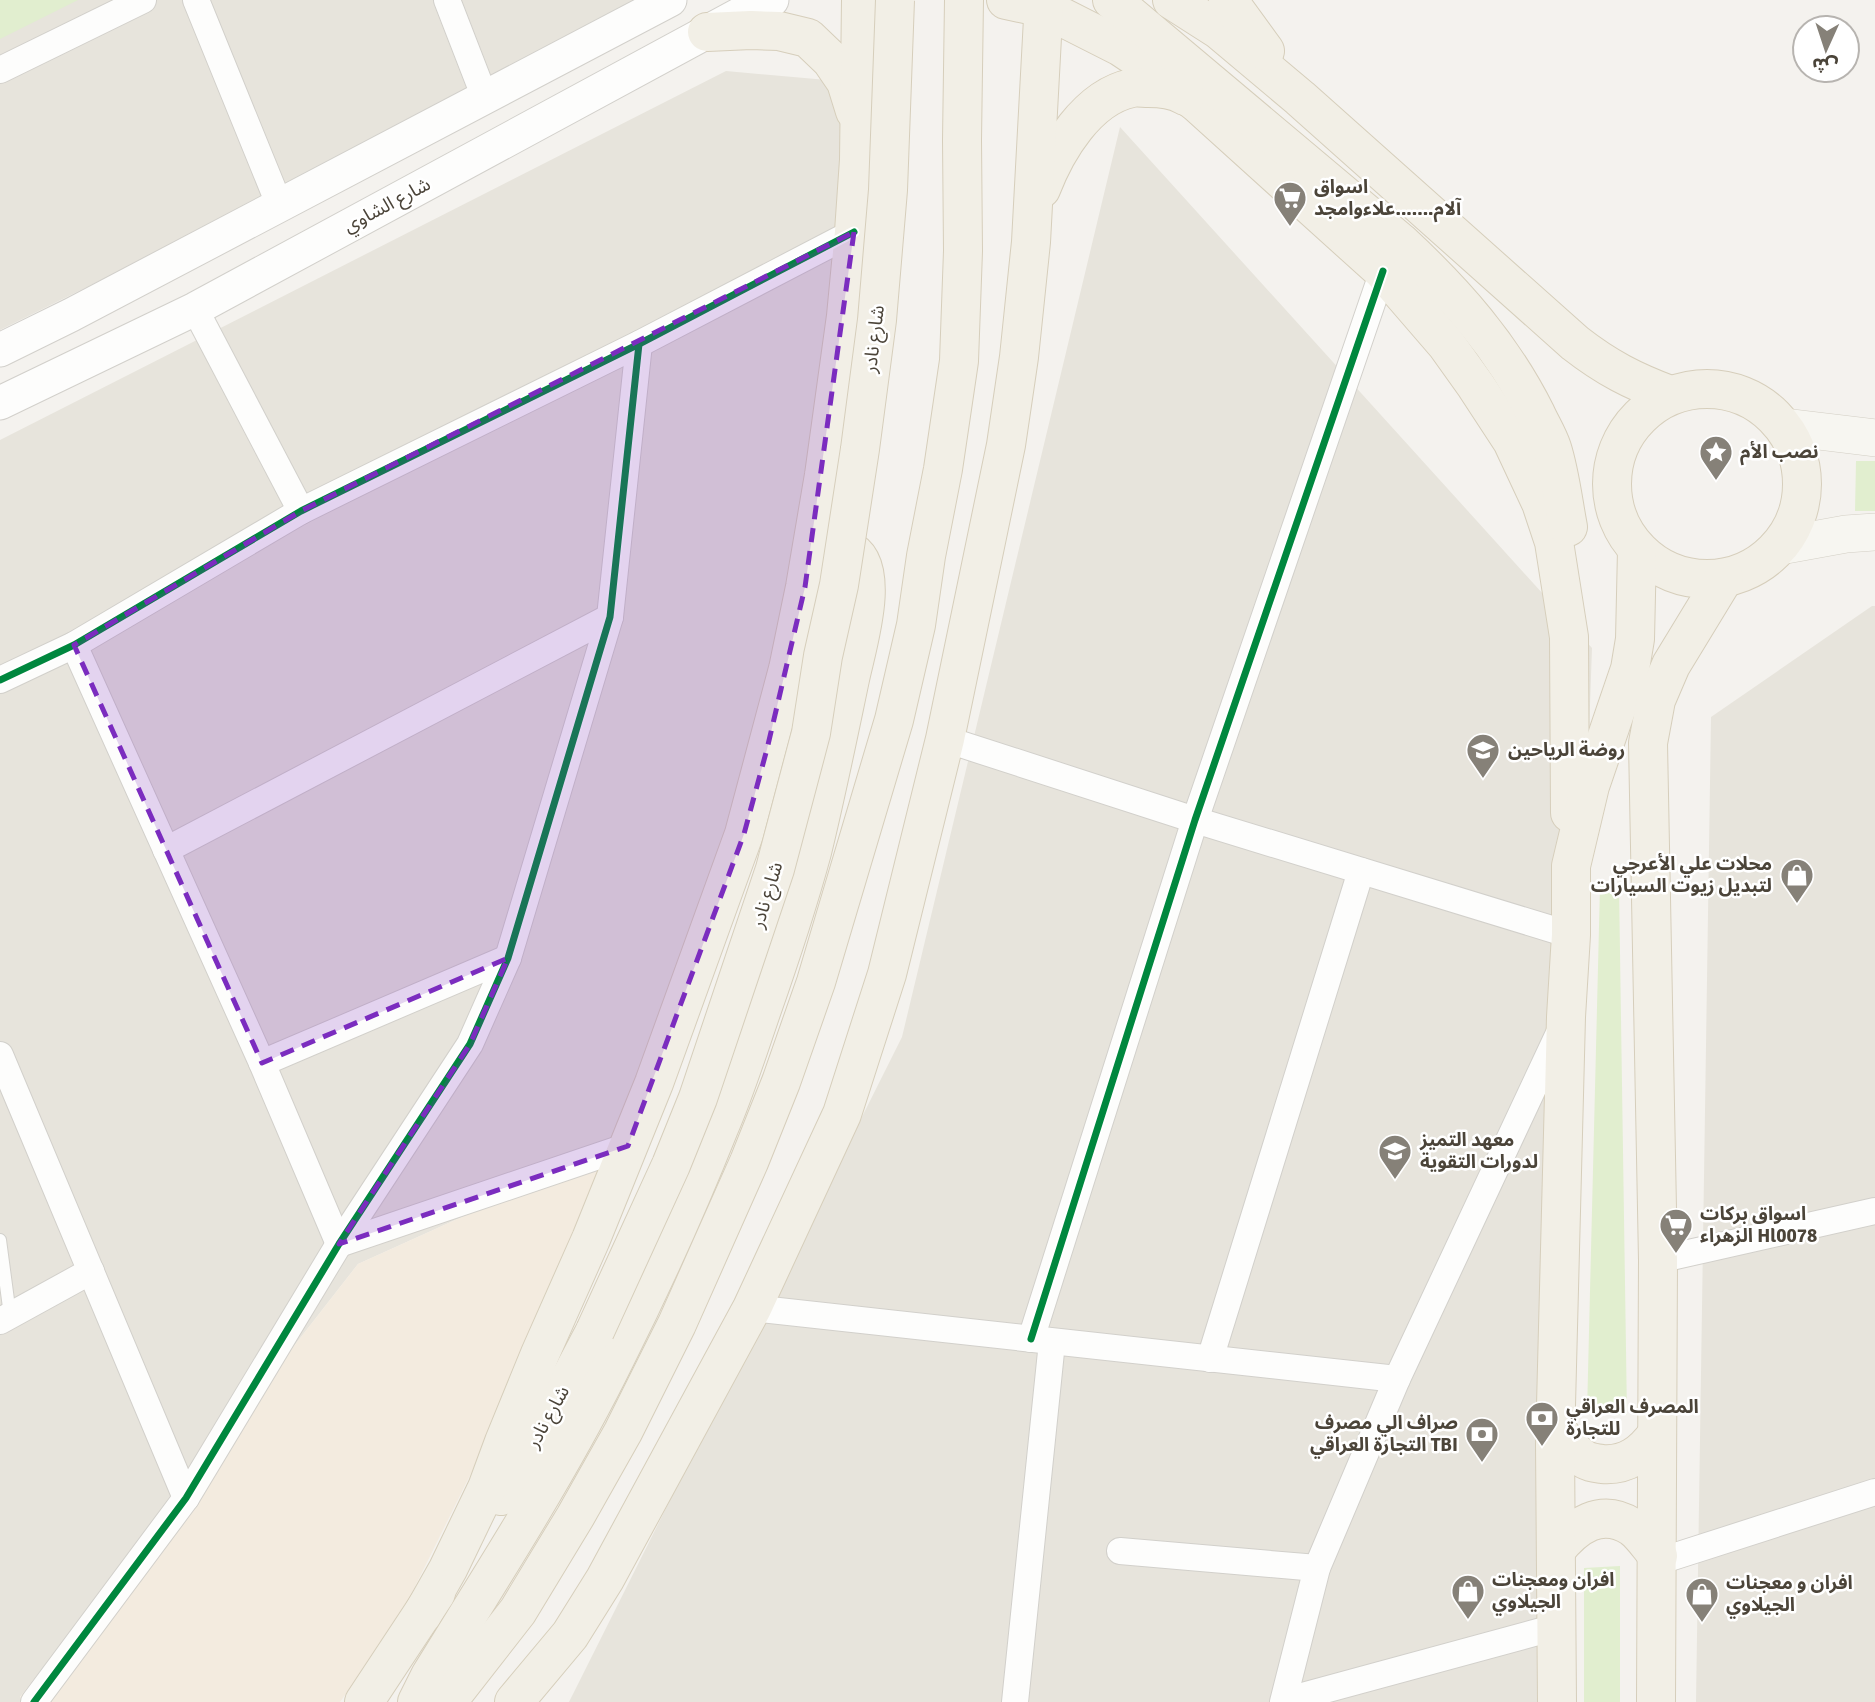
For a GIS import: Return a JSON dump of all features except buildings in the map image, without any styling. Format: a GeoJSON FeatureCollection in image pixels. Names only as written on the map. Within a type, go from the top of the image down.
{"type":"FeatureCollection","features":[{"type":"Feature","properties":{"kind":"main road"},"geometry":{"type":"LineString","coordinates":[[422,1615],[448,1569],[487,1488],[509,1429],[591,1239],[654,1083],[744,834],[788,668],[824,475],[846,316],[854,232],[859,160],[861,0]]}},
{"type":"Feature","properties":{"kind":"main road"},"geometry":{"type":"LineString","coordinates":[[861,38],[868,0]]}},
{"type":"Feature","properties":{"kind":"main road","name":"شارع نادر"},"geometry":{"type":"LineString","coordinates":[[364,1702],[495,1506],[547,1422],[595,1331],[671,1165],[698,1098],[775,869],[811,733],[823,656],[839,585],[860,449],[877,320],[888,190],[895,0]]}},
{"type":"Feature","properties":{"kind":"main road"},"geometry":{"type":"LineString","coordinates":[[447,1702],[517,1611],[623,1432],[677,1324],[748,1162],[781,1082],[816,982],[894,720],[916,625],[943,469],[959,361],[963,251],[964,0]]}},
{"type":"Feature","properties":{"kind":"main road"},"geometry":{"type":"LineString","coordinates":[[1006,0],[1044,4],[1121,47],[1151,67],[1392,256],[1437,277],[1502,357],[1552,446],[1568,530],[1571,866],[1556,1428],[1557,1702]]}},
{"type":"Feature","properties":{"kind":"main road"},"geometry":{"type":"LineString","coordinates":[[1112,0],[1392,256]]}},
{"type":"Feature","properties":{"kind":"main road"},"geometry":{"type":"LineString","coordinates":[[1172,0],[1219,30],[1300,98],[1575,343],[1599,362],[1670,395]]}},
{"type":"Feature","properties":{"kind":"main road"},"geometry":{"type":"LineString","coordinates":[[1228,0],[1300,98]]}},
{"type":"Feature","properties":{"kind":"main road"},"geometry":{"type":"LineString","coordinates":[[1031,242],[1044,4]]}},
{"type":"Feature","properties":{"kind":"main road"},"geometry":{"type":"LineString","coordinates":[[707,32],[779,31],[808,38],[831,60],[846,82],[855,110],[859,160]]}},
{"type":"Feature","properties":{"kind":"main road"},"geometry":{"type":"LineString","coordinates":[[514,1702],[570,1635],[605,1579],[752,1308],[842,1114],[887,974],[945,738],[1006,445],[1019,357],[1034,206],[1048,169],[1066,137],[1091,110],[1111,97],[1132,88],[1156,88],[1177,91],[1197,103]]}},
{"type":"Feature","properties":{"kind":"main road"},"geometry":{"type":"LineString","coordinates":[[1701,388],[1733,391],[1762,404],[1784,427],[1799,456],[1803,488],[1796,519],[1780,546],[1764,561],[1745,572],[1724,578],[1693,579],[1663,569],[1637,550],[1620,524],[1611,495],[1612,464],[1624,435],[1644,411],[1670,395],[1701,388]]}},
{"type":"Feature","properties":{"kind":"main road"},"geometry":{"type":"LineString","coordinates":[[1784,427],[1875,439]]}},
{"type":"Feature","properties":{"kind":"main road"},"geometry":{"type":"LineString","coordinates":[[1780,546],[1846,534],[1875,532]]}},
{"type":"Feature","properties":{"kind":"main road"},"geometry":{"type":"LineString","coordinates":[[417,1702],[430,1676],[546,1488],[615,1360],[720,1125],[775,972],[811,853],[833,758],[862,621],[866,572],[860,558],[852,551],[840,546],[825,549],[818,556],[805,587]]}},
{"type":"Feature","properties":{"kind":"main road"},"geometry":{"type":"LineString","coordinates":[[1571,866],[1590,786],[1630,669],[1635,639],[1637,550]]}},
{"type":"Feature","properties":{"kind":"main road"},"geometry":{"type":"LineString","coordinates":[[1656,1702],[1658,1259],[1648,743],[1656,700],[1671,665],[1724,578]]}},
{"type":"Feature","properties":{"kind":"main road"},"geometry":{"type":"LineString","coordinates":[[1556,1428],[1581,1458],[1605,1464],[1628,1461],[1647,1447],[1657,1434]]}},
{"type":"Feature","properties":{"kind":"main road"},"geometry":{"type":"LineString","coordinates":[[1556,1550],[1568,1535],[1579,1527],[1600,1519],[1611,1519],[1632,1528],[1658,1559]]}},
{"type":"Feature","properties":{"kind":"street"},"geometry":{"type":"LineString","coordinates":[[0,70],[143,0]]}},
{"type":"Feature","properties":{"kind":"street"},"geometry":{"type":"LineString","coordinates":[[196,0],[279,204]]}},
{"type":"Feature","properties":{"kind":"street"},"geometry":{"type":"LineString","coordinates":[[447,0],[485,98]]}},
{"type":"Feature","properties":{"kind":"street"},"geometry":{"type":"LineString","coordinates":[[0,349],[101,299],[670,0]]}},
{"type":"Feature","properties":{"kind":"street","name":"شارع الشاوي"},"geometry":{"type":"LineString","coordinates":[[0,403],[195,309],[742,13],[772,0]]}},
{"type":"Feature","properties":{"kind":"street"},"geometry":{"type":"LineString","coordinates":[[0,680],[74,645],[300,511],[639,344],[854,232]]}},
{"type":"Feature","properties":{"kind":"street"},"geometry":{"type":"LineString","coordinates":[[1015,1702],[1041,1340],[1195,820],[1392,256]]}},
{"type":"Feature","properties":{"kind":"street"},"geometry":{"type":"LineString","coordinates":[[101,299],[95,310],[97,330],[107,338],[124,343]]}},
{"type":"Feature","properties":{"kind":"street"},"geometry":{"type":"LineString","coordinates":[[195,309],[300,511]]}},
{"type":"Feature","properties":{"kind":"street"},"geometry":{"type":"LineString","coordinates":[[32,334],[47,337],[57,346],[61,357],[56,376]]}},
{"type":"Feature","properties":{"kind":"street"},"geometry":{"type":"LineString","coordinates":[[34,1702],[187,1497],[339,1244],[470,1044],[508,958],[610,617],[639,344]]}},
{"type":"Feature","properties":{"kind":"street"},"geometry":{"type":"LineString","coordinates":[[166,850],[610,617]]}},
{"type":"Feature","properties":{"kind":"street"},"geometry":{"type":"LineString","coordinates":[[74,645],[262,1063],[339,1244]]}},
{"type":"Feature","properties":{"kind":"street"},"geometry":{"type":"LineString","coordinates":[[945,738],[1195,820],[1571,935]]}},
{"type":"Feature","properties":{"kind":"street"},"geometry":{"type":"LineString","coordinates":[[1210,1359],[1361,871]]}},
{"type":"Feature","properties":{"kind":"street"},"geometry":{"type":"LineString","coordinates":[[262,1063],[508,958]]}},
{"type":"Feature","properties":{"kind":"street"},"geometry":{"type":"LineString","coordinates":[[1556,1627],[1283,1702],[1317,1568],[1397,1379],[1566,1017]]}},
{"type":"Feature","properties":{"kind":"street"},"geometry":{"type":"LineString","coordinates":[[0,1055],[187,1497]]}},
{"type":"Feature","properties":{"kind":"street"},"geometry":{"type":"LineString","coordinates":[[339,1244],[628,1146]]}},
{"type":"Feature","properties":{"kind":"street"},"geometry":{"type":"LineString","coordinates":[[1658,1259],[1875,1211]]}},
{"type":"Feature","properties":{"kind":"street"},"geometry":{"type":"LineString","coordinates":[[5,1319],[91,1271]]}},
{"type":"Feature","properties":{"kind":"street"},"geometry":{"type":"LineString","coordinates":[[752,1308],[1397,1379]]}},
{"type":"Feature","properties":{"kind":"street"},"geometry":{"type":"LineString","coordinates":[[1658,1559],[1875,1492]]}},
{"type":"Feature","properties":{"kind":"street"},"geometry":{"type":"LineString","coordinates":[[1120,1551],[1317,1568]]}},
{"type":"Feature","properties":{"kind":"lane"},"geometry":{"type":"LineString","coordinates":[[0,1240],[5,1319]]}},
{"type":"Feature","properties":{"kind":"highlighted area"},"geometry":{"type":"Polygon","coordinates":[[[854,232],[805,587],[744,834],[628,1146],[339,1244],[470,1044],[508,958],[262,1063],[74,645],[301,511],[854,232]]]}},
{"type":"Feature","properties":{"kind":"shaded area"},"geometry":{"type":"Polygon","coordinates":[[[0,0],[667,0],[0,330],[0,0]]]}},
{"type":"Feature","properties":{"kind":"shaded area"},"geometry":{"type":"Polygon","coordinates":[[[726,71],[827,80],[876,138],[797,588],[637,1138],[358,1264],[20,1697],[21,1702],[0,1702],[0,440],[726,71]]]}},
{"type":"Feature","properties":{"kind":"shaded area"},"geometry":{"type":"Polygon","coordinates":[[[1120,127],[1592,648],[1555,1702],[569,1702],[902,1037],[1120,127]]]}},
{"type":"Feature","properties":{"kind":"shaded area"},"geometry":{"type":"Polygon","coordinates":[[[1875,606],[1875,1702],[1696,1702],[1711,717],[1875,606]]]}},
{"type":"Feature","properties":{"kind":"shaded area"},"geometry":{"type":"Polygon","coordinates":[[[637,1138],[394,1629],[340,1702],[21,1702],[20,1697],[358,1264],[637,1138]]]}},
{"type":"Feature","properties":{"kind":"green space"},"geometry":{"type":"Polygon","coordinates":[[[0,0],[78,0],[0,39],[0,0]]]}},
{"type":"Feature","properties":{"kind":"green space"},"geometry":{"type":"Polygon","coordinates":[[[1856,461],[1875,461],[1875,511],[1855,511],[1856,461]]]}},
{"type":"Feature","properties":{"kind":"green space"},"geometry":{"type":"Polygon","coordinates":[[[1600,886],[1619,886],[1627,1415],[1587,1413],[1600,886]]]}},
{"type":"Feature","properties":{"kind":"green space"},"geometry":{"type":"Polygon","coordinates":[[[1620,1566],[1620,1702],[1584,1702],[1584,1568],[1620,1566]]]}},
{"type":"Feature","properties":{"kind":"cycle path"},"geometry":{"type":"LineString","coordinates":[[0,680],[74,645],[301,511],[639,344],[854,232]]}},
{"type":"Feature","properties":{"kind":"cycle path"},"geometry":{"type":"LineString","coordinates":[[1031,1339],[1195,820],[1383,271]]}},
{"type":"Feature","properties":{"kind":"cycle path"},"geometry":{"type":"LineString","coordinates":[[34,1702],[186,1498],[339,1244],[470,1044],[508,958],[610,617],[639,344]]}},
{"type":"Feature","properties":{"kind":"place","name":"اسواق آلام.......علاءوامجد"},"geometry":{"type":"Point","coordinates":[1290,228]}},
{"type":"Feature","properties":{"kind":"place","name":"نصب الأم"},"geometry":{"type":"Point","coordinates":[1716,482]}},
{"type":"Feature","properties":{"kind":"place","name":"روضة الرياحين"},"geometry":{"type":"Point","coordinates":[1483,780]}},
{"type":"Feature","properties":{"kind":"place","name":"محلات علي الأعرجي لتبديل زيوت السيارات"},"geometry":{"type":"Point","coordinates":[1797,905]}},
{"type":"Feature","properties":{"kind":"place","name":"معهد التميز لدورات التقوية"},"geometry":{"type":"Point","coordinates":[1395,1181]}},
{"type":"Feature","properties":{"kind":"place","name":"اسواق بركات الزهراء Hl0078"},"geometry":{"type":"Point","coordinates":[1676,1255]}},
{"type":"Feature","properties":{"kind":"place","name":"المصرف العراقي للتجارة"},"geometry":{"type":"Point","coordinates":[1542,1448]}},
{"type":"Feature","properties":{"kind":"place","name":"صراف الي مصرف التجارة العراقي TBI"},"geometry":{"type":"Point","coordinates":[1482,1464]}},
{"type":"Feature","properties":{"kind":"place","name":"افران ومعجنات الجيلاوي"},"geometry":{"type":"Point","coordinates":[1468,1621]}},
{"type":"Feature","properties":{"kind":"place","name":"افران و معجنات الجيلاوي"},"geometry":{"type":"Point","coordinates":[1702,1624]}}]}
